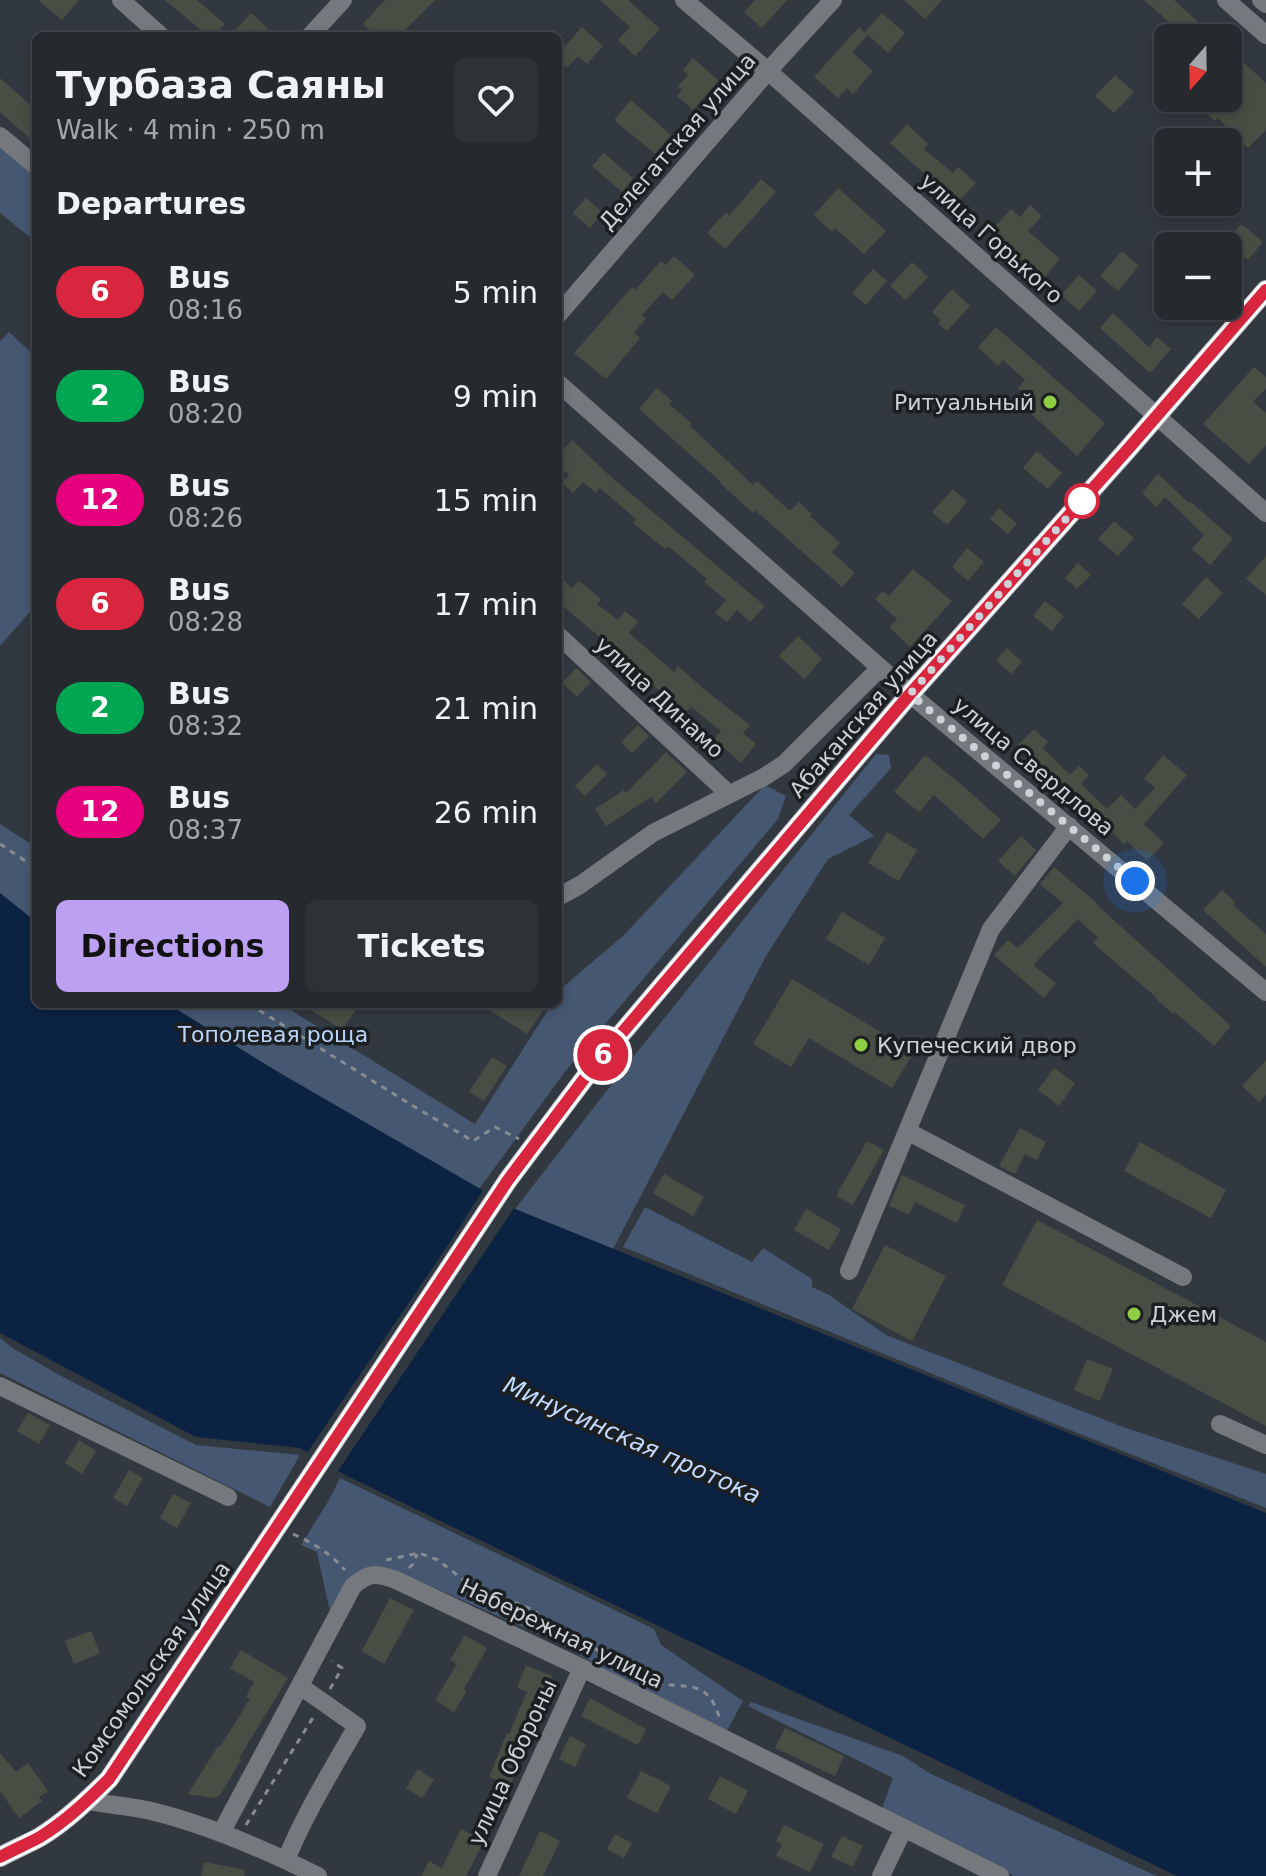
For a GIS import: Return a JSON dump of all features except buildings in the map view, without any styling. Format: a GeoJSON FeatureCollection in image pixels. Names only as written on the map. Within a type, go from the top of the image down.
{"type":"FeatureCollection","features":[{"type":"Feature","properties":{"kind":"main road","name":"Абаканская улица"},"geometry":{"type":"LineString","coordinates":[[508,1180],[593,1067],[910,694],[1266,290]]}},
{"type":"Feature","properties":{"kind":"main road","name":"Комсомольская улица"},"geometry":{"type":"LineString","coordinates":[[4,1849],[40,1837],[87,1801],[109,1779],[288,1525],[508,1180]]}},
{"type":"Feature","properties":{"kind":"street"},"geometry":{"type":"LineString","coordinates":[[121,0],[157,32]]}},
{"type":"Feature","properties":{"kind":"street"},"geometry":{"type":"LineString","coordinates":[[314,32],[343,0]]}},
{"type":"Feature","properties":{"kind":"street","name":"улица Горького"},"geometry":{"type":"LineString","coordinates":[[684,0],[1266,513]]}},
{"type":"Feature","properties":{"kind":"street","name":"Делегатская улица"},"geometry":{"type":"LineString","coordinates":[[562,310],[833,0]]}},
{"type":"Feature","properties":{"kind":"street"},"geometry":{"type":"LineString","coordinates":[[1226,0],[1266,35]]}},
{"type":"Feature","properties":{"kind":"street"},"geometry":{"type":"LineString","coordinates":[[1261,0],[1266,4]]}},
{"type":"Feature","properties":{"kind":"street"},"geometry":{"type":"LineString","coordinates":[[0,136],[32,163]]}},
{"type":"Feature","properties":{"kind":"street","name":"улица Свердлова"},"geometry":{"type":"LineString","coordinates":[[562,387],[910,694],[1266,992]]}},
{"type":"Feature","properties":{"kind":"street","name":"улица Динамо"},"geometry":{"type":"LineString","coordinates":[[562,639],[729,794]]}},
{"type":"Feature","properties":{"kind":"street","name":"Абаканская улица"},"geometry":{"type":"LineString","coordinates":[[562,895],[653,833],[784,764],[880,668]]}},
{"type":"Feature","properties":{"kind":"street"},"geometry":{"type":"LineString","coordinates":[[849,1271],[991,929],[1069,826]]}},
{"type":"Feature","properties":{"kind":"street"},"geometry":{"type":"LineString","coordinates":[[907,1131],[1183,1277]]}},
{"type":"Feature","properties":{"kind":"street"},"geometry":{"type":"LineString","coordinates":[[0,1386],[228,1497]]}},
{"type":"Feature","properties":{"kind":"street"},"geometry":{"type":"LineString","coordinates":[[1220,1424],[1266,1445]]}},
{"type":"Feature","properties":{"kind":"street","name":"Набережная улица"},"geometry":{"type":"LineString","coordinates":[[221,1833],[353,1586],[363,1577],[377,1574],[396,1580],[582,1668],[1000,1876]]}},
{"type":"Feature","properties":{"kind":"street","name":"улица Обороны"},"geometry":{"type":"LineString","coordinates":[[487,1876],[582,1668]]}},
{"type":"Feature","properties":{"kind":"street"},"geometry":{"type":"LineString","coordinates":[[286,1860],[315,1799],[357,1726],[300,1686]]}},
{"type":"Feature","properties":{"kind":"street"},"geometry":{"type":"LineString","coordinates":[[87,1801],[153,1811],[221,1833],[318,1876]]}},
{"type":"Feature","properties":{"kind":"street"},"geometry":{"type":"LineString","coordinates":[[881,1876],[904,1828]]}},
{"type":"Feature","properties":{"kind":"path"},"geometry":{"type":"LineString","coordinates":[[0,844],[32,865]]}},
{"type":"Feature","properties":{"kind":"path"},"geometry":{"type":"LineString","coordinates":[[255,1008],[473,1141],[495,1127],[533,1146]]}},
{"type":"Feature","properties":{"kind":"path"},"geometry":{"type":"LineString","coordinates":[[288,1525],[337,1561],[347,1573]]}},
{"type":"Feature","properties":{"kind":"path"},"geometry":{"type":"LineString","coordinates":[[409,1568],[417,1554]]}},
{"type":"Feature","properties":{"kind":"path"},"geometry":{"type":"LineString","coordinates":[[246,1825],[323,1702]]}},
{"type":"Feature","properties":{"kind":"green space"},"geometry":{"type":"Polygon","coordinates":[[[0,147],[32,174],[32,239],[0,213],[0,147]]]}},
{"type":"Feature","properties":{"kind":"green space"},"geometry":{"type":"Polygon","coordinates":[[[9,332],[32,353],[32,610],[0,646],[0,341],[9,332]]]}},
{"type":"Feature","properties":{"kind":"green space"},"geometry":{"type":"Polygon","coordinates":[[[876,754],[889,755],[891,768],[849,815],[874,836],[828,859],[766,956],[613,1249],[515,1209],[626,1066],[876,754]]]}},
{"type":"Feature","properties":{"kind":"green space","name":"Тополевая роща"},"geometry":{"type":"Polygon","coordinates":[[[765,785],[786,796],[778,819],[564,1073],[479,1189],[174,1008],[287,1008],[475,1124],[549,1008],[562,1008],[564,986],[623,936],[765,785]]]}},
{"type":"Feature","properties":{"kind":"green space"},"geometry":{"type":"Polygon","coordinates":[[[0,824],[32,844],[32,919],[0,893],[0,824]]]}},
{"type":"Feature","properties":{"kind":"green space"},"geometry":{"type":"Polygon","coordinates":[[[645,1207],[752,1262],[763,1248],[812,1279],[812,1287],[829,1295],[886,1335],[1123,1427],[1266,1474],[1266,1508],[623,1247],[645,1207]]]}},
{"type":"Feature","properties":{"kind":"green space"},"geometry":{"type":"Polygon","coordinates":[[[0,1338],[63,1377],[196,1445],[300,1455],[270,1507],[0,1373],[0,1338]]]}},
{"type":"Feature","properties":{"kind":"green space"},"geometry":{"type":"Polygon","coordinates":[[[340,1478],[654,1629],[661,1645],[743,1701],[724,1736],[556,1642],[408,1576],[377,1567],[353,1574],[330,1612],[317,1552],[301,1545],[340,1478]]]}},
{"type":"Feature","properties":{"kind":"green space"},"geometry":{"type":"Polygon","coordinates":[[[751,1702],[903,1756],[931,1774],[1157,1876],[1014,1876],[881,1811],[893,1778],[748,1706],[751,1702]]]}},
{"type":"Feature","properties":{"kind":"water","name":"Минусинская протока"},"geometry":{"type":"Polygon","coordinates":[[[0,893],[32,919],[32,1008],[174,1008],[278,1072],[515,1209],[1266,1513],[1266,1876],[1177,1876],[347,1476],[300,1448],[196,1437],[0,1333],[0,893]]]}},
{"type":"Feature","properties":{"kind":"pier"},"geometry":{"type":"Polygon","coordinates":[[[485,1187],[516,1205],[336,1474],[305,1456],[452,1239],[485,1187]]]}},
{"type":"Feature","properties":{"kind":"bus line","name":"6"},"geometry":{"type":"LineString","coordinates":[[0,1857],[40,1837],[64,1820],[109,1779],[508,1180],[593,1067],[910,694],[1266,290]]}},
{"type":"Feature","properties":{"kind":"place","name":"Ритуальный"},"geometry":{"type":"Point","coordinates":[1050,402]}},
{"type":"Feature","properties":{"kind":"place","name":"Купеческий двор"},"geometry":{"type":"Point","coordinates":[861,1045]}},
{"type":"Feature","properties":{"kind":"place","name":"Джем"},"geometry":{"type":"Point","coordinates":[1134,1314]}},
{"type":"Feature","properties":{"kind":"route"},"geometry":{"type":"LineString","coordinates":[[1082,501],[1088,494],[910,694],[1135,881]]}}]}
